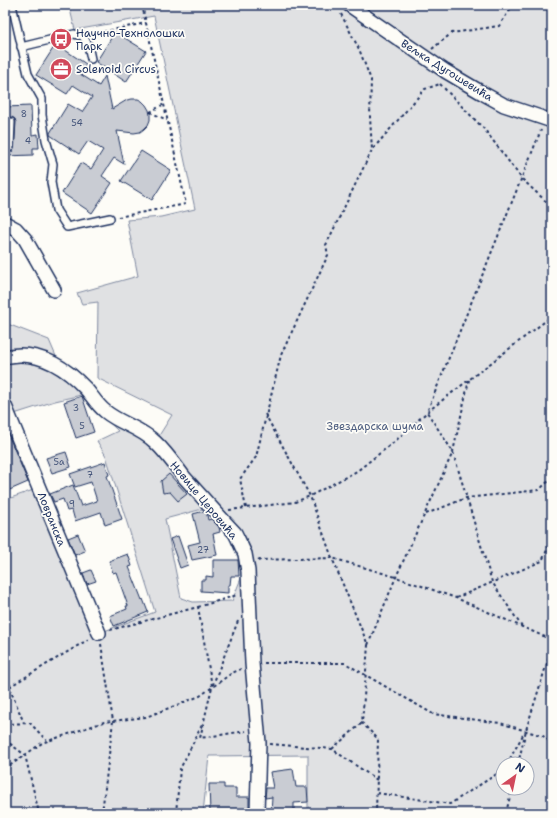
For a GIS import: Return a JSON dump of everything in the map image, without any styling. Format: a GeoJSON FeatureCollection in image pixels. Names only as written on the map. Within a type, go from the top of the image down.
{"type":"FeatureCollection","features":[{"type":"Feature","properties":{"kind":"street","name":"Вељка Дугошевића"},"geometry":{"type":"LineString","coordinates":[[345,7],[484,94],[504,105],[549,120]]}},
{"type":"Feature","properties":{"kind":"street"},"geometry":{"type":"LineString","coordinates":[[5,224],[16,229],[25,238],[54,290]]}},
{"type":"Feature","properties":{"kind":"street","name":"Новице Церовића"},"geometry":{"type":"LineString","coordinates":[[5,357],[21,355],[32,356],[54,364],[70,375],[87,390],[98,406],[110,416],[137,429],[155,442],[238,539],[245,554],[248,571],[252,663],[259,743],[257,813]]}},
{"type":"Feature","properties":{"kind":"street","name":"Ловранска"},"geometry":{"type":"LineString","coordinates":[[5,406],[99,633]]}},
{"type":"Feature","properties":{"kind":"lane"},"geometry":{"type":"LineString","coordinates":[[12,5],[28,74],[42,99],[42,115],[46,140],[53,164],[51,182],[56,210],[67,227],[110,218]]}},
{"type":"Feature","properties":{"kind":"lane"},"geometry":{"type":"LineString","coordinates":[[21,47],[72,34],[83,36],[88,45],[91,59]]}},
{"type":"Feature","properties":{"kind":"lane"},"geometry":{"type":"LineString","coordinates":[[5,147],[10,147],[11,122]]}},
{"type":"Feature","properties":{"kind":"path"},"geometry":{"type":"LineString","coordinates":[[110,218],[186,204],[142,5]]}},
{"type":"Feature","properties":{"kind":"path"},"geometry":{"type":"LineString","coordinates":[[424,57],[452,32],[499,26],[512,5]]}},
{"type":"Feature","properties":{"kind":"path"},"geometry":{"type":"LineString","coordinates":[[345,7],[341,15],[359,49],[371,80],[370,117],[372,150]]}},
{"type":"Feature","properties":{"kind":"path"},"geometry":{"type":"LineString","coordinates":[[83,36],[146,23]]}},
{"type":"Feature","properties":{"kind":"path"},"geometry":{"type":"LineString","coordinates":[[246,508],[240,479],[256,457],[281,355],[328,255],[326,245],[372,150],[390,132],[425,89],[440,84],[485,130],[522,179],[552,207]]}},
{"type":"Feature","properties":{"kind":"path"},"geometry":{"type":"LineString","coordinates":[[164,104],[150,112],[167,120]]}},
{"type":"Feature","properties":{"kind":"path"},"geometry":{"type":"LineString","coordinates":[[427,412],[522,179],[549,120]]}},
{"type":"Feature","properties":{"kind":"path"},"geometry":{"type":"LineString","coordinates":[[216,512],[295,502],[310,496],[357,471],[394,443],[427,412],[552,316]]}},
{"type":"Feature","properties":{"kind":"path"},"geometry":{"type":"LineString","coordinates":[[332,749],[362,723],[368,645],[396,578],[453,452],[470,380]]}},
{"type":"Feature","properties":{"kind":"path"},"geometry":{"type":"LineString","coordinates":[[427,412],[453,452],[492,582],[522,627]]}},
{"type":"Feature","properties":{"kind":"path"},"geometry":{"type":"LineString","coordinates":[[266,415],[310,496],[332,558],[368,645]]}},
{"type":"Feature","properties":{"kind":"path"},"geometry":{"type":"LineString","coordinates":[[425,514],[466,498],[539,490],[552,478]]}},
{"type":"Feature","properties":{"kind":"path"},"geometry":{"type":"LineString","coordinates":[[456,598],[542,561],[552,539]]}},
{"type":"Feature","properties":{"kind":"path"},"geometry":{"type":"LineString","coordinates":[[248,571],[260,560],[332,558],[456,598],[552,640]]}},
{"type":"Feature","properties":{"kind":"path"},"geometry":{"type":"LineString","coordinates":[[5,691],[9,687],[99,633],[249,592]]}},
{"type":"Feature","properties":{"kind":"path"},"geometry":{"type":"LineString","coordinates":[[198,607],[212,687]]}},
{"type":"Feature","properties":{"kind":"path"},"geometry":{"type":"LineString","coordinates":[[237,621],[212,687],[200,738],[258,729]]}},
{"type":"Feature","properties":{"kind":"path"},"geometry":{"type":"LineString","coordinates":[[99,633],[113,721],[102,813]]}},
{"type":"Feature","properties":{"kind":"path"},"geometry":{"type":"LineString","coordinates":[[520,756],[526,730],[552,647]]}},
{"type":"Feature","properties":{"kind":"path"},"geometry":{"type":"LineString","coordinates":[[5,769],[47,741],[104,722],[146,717],[200,696],[232,673],[252,663],[345,663],[433,714],[500,723],[543,736],[552,743]]}},
{"type":"Feature","properties":{"kind":"path"},"geometry":{"type":"LineString","coordinates":[[5,678],[24,723]]}},
{"type":"Feature","properties":{"kind":"path"},"geometry":{"type":"LineString","coordinates":[[176,813],[180,769],[204,722]]}},
{"type":"Feature","properties":{"kind":"path"},"geometry":{"type":"LineString","coordinates":[[5,724],[30,723],[47,741]]}},
{"type":"Feature","properties":{"kind":"path"},"geometry":{"type":"LineString","coordinates":[[362,723],[378,739],[376,813]]}},
{"type":"Feature","properties":{"kind":"path"},"geometry":{"type":"LineString","coordinates":[[511,756],[526,730]]}},
{"type":"Feature","properties":{"kind":"path"},"geometry":{"type":"LineString","coordinates":[[5,740],[25,755],[39,813]]}},
{"type":"Feature","properties":{"kind":"path"},"geometry":{"type":"LineString","coordinates":[[259,743],[332,749],[377,780]]}},
{"type":"Feature","properties":{"kind":"path"},"geometry":{"type":"LineString","coordinates":[[376,792],[450,804],[495,775]]}},
{"type":"Feature","properties":{"kind":"path"},"geometry":{"type":"LineString","coordinates":[[506,813],[510,796]]}},
{"type":"Feature","properties":{"kind":"green space","name":"Звездарска шума"},"geometry":{"type":"Polygon","coordinates":[[[69,5],[552,5],[552,813],[308,813],[308,755],[209,756],[203,813],[5,813],[5,500],[39,488],[5,406],[5,323],[49,340],[61,368],[104,411],[155,442],[172,415],[97,378],[98,302],[82,304],[77,293],[138,276],[127,220],[161,217],[195,209],[154,16],[75,30],[69,5]],[[81,395],[55,401],[11,415],[99,633],[155,612],[106,456],[97,441],[118,431],[81,395]],[[210,507],[165,519],[181,598],[193,602],[232,601],[247,563],[210,507]]]}},
{"type":"Feature","properties":{"kind":"building"},"geometry":{"type":"Polygon","coordinates":[[[115,32],[146,51],[126,82],[96,62],[115,32]]]}},
{"type":"Feature","properties":{"kind":"building"},"geometry":{"type":"Polygon","coordinates":[[[56,44],[86,64],[80,74],[99,86],[105,76],[112,109],[127,100],[138,99],[146,105],[149,110],[150,120],[148,125],[140,132],[134,133],[117,131],[124,164],[114,158],[102,176],[112,183],[92,213],[62,193],[81,163],[91,169],[103,150],[88,141],[79,154],[50,135],[50,133],[68,104],[82,112],[92,97],[73,85],[67,94],[36,75],[56,44]]]}},
{"type":"Feature","properties":{"kind":"building"},"geometry":{"type":"Polygon","coordinates":[[[31,106],[32,135],[38,134],[39,148],[33,148],[33,155],[5,156],[5,152],[12,152],[14,149],[16,122],[12,117],[9,117],[7,120],[5,142],[5,107],[31,106]]]}},
{"type":"Feature","properties":{"kind":"building"},"geometry":{"type":"Polygon","coordinates":[[[141,151],[171,170],[152,200],[121,181],[141,151]]]}},
{"type":"Feature","properties":{"kind":"building"},"geometry":{"type":"Polygon","coordinates":[[[82,396],[94,432],[76,438],[64,402],[82,396]]]}},
{"type":"Feature","properties":{"kind":"building"},"geometry":{"type":"Polygon","coordinates":[[[5,427],[28,482],[5,492],[5,427]]]}},
{"type":"Feature","properties":{"kind":"building"},"geometry":{"type":"Polygon","coordinates":[[[66,452],[71,467],[52,473],[46,458],[66,452]]]}},
{"type":"Feature","properties":{"kind":"building"},"geometry":{"type":"Polygon","coordinates":[[[105,462],[109,475],[107,476],[122,519],[105,525],[101,512],[75,521],[72,510],[67,511],[63,499],[54,502],[50,494],[73,485],[81,506],[97,501],[91,482],[75,487],[70,474],[105,462]]]}},
{"type":"Feature","properties":{"kind":"building"},"geometry":{"type":"Polygon","coordinates":[[[169,474],[187,494],[178,501],[170,492],[163,493],[161,481],[169,474]]]}},
{"type":"Feature","properties":{"kind":"building"},"geometry":{"type":"Polygon","coordinates":[[[204,511],[208,520],[211,519],[219,527],[220,532],[213,534],[217,555],[192,560],[188,545],[200,542],[193,514],[204,511]]]}},
{"type":"Feature","properties":{"kind":"building"},"geometry":{"type":"Polygon","coordinates":[[[78,534],[85,551],[75,555],[68,538],[78,534]]]}},
{"type":"Feature","properties":{"kind":"building"},"geometry":{"type":"Polygon","coordinates":[[[178,536],[188,565],[180,568],[170,539],[178,536]]]}},
{"type":"Feature","properties":{"kind":"building"},"geometry":{"type":"Polygon","coordinates":[[[128,554],[132,566],[129,567],[148,612],[114,626],[110,616],[127,609],[126,606],[128,606],[116,572],[113,573],[109,561],[128,554]]]}},
{"type":"Feature","properties":{"kind":"building"},"geometry":{"type":"Polygon","coordinates":[[[213,560],[238,560],[239,576],[231,576],[230,585],[228,585],[228,593],[201,591],[201,580],[206,580],[206,576],[213,577],[213,560]]]}},
{"type":"Feature","properties":{"kind":"building"},"geometry":{"type":"Polygon","coordinates":[[[91,570],[96,581],[87,584],[83,573],[91,570]]]}},
{"type":"Feature","properties":{"kind":"building"},"geometry":{"type":"Polygon","coordinates":[[[293,769],[296,787],[307,787],[308,802],[294,803],[294,813],[271,813],[272,797],[265,798],[266,788],[273,788],[270,772],[293,769]]]}},
{"type":"Feature","properties":{"kind":"building"},"geometry":{"type":"Polygon","coordinates":[[[209,784],[224,784],[224,788],[236,788],[236,797],[249,797],[249,813],[211,813],[209,784]]]}},
{"type":"Feature","properties":{"kind":"place","name":"Научно-Технолошки Парк"},"geometry":{"type":"Point","coordinates":[61,39]}},
{"type":"Feature","properties":{"kind":"place","name":"Solenoid Circus"},"geometry":{"type":"Point","coordinates":[61,69]}}]}
